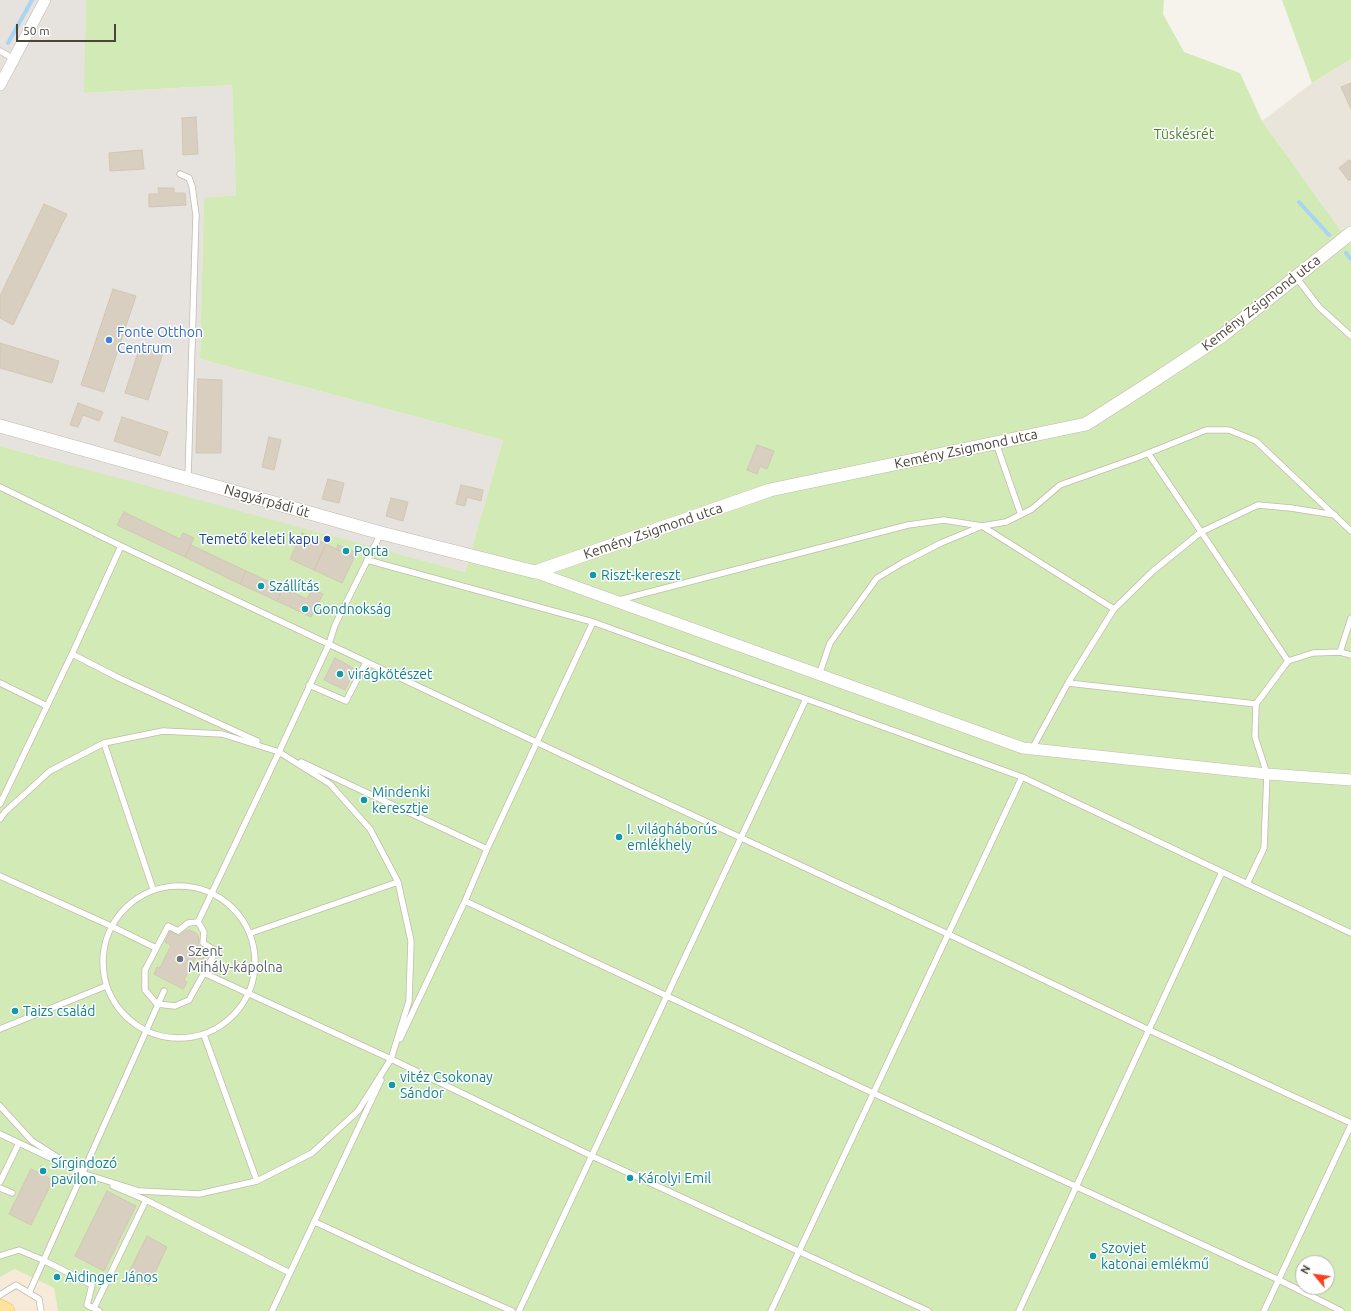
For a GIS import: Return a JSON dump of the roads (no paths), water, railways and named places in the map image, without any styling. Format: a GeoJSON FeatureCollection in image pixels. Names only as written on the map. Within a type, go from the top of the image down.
{"type":"FeatureCollection","features":[{"type":"Feature","properties":{"kind":"main road"},"geometry":{"type":"LineString","coordinates":[[0,1308],[6,1311]]}},
{"type":"Feature","properties":{"kind":"street"},"geometry":{"type":"LineString","coordinates":[[0,85],[45,0]]}},
{"type":"Feature","properties":{"kind":"street","name":"Kemény Zsigmond utca"},"geometry":{"type":"LineString","coordinates":[[535,572],[770,490],[1086,424],[1223,335],[1351,233]]}},
{"type":"Feature","properties":{"kind":"street","name":"Nagyárpádi út"},"geometry":{"type":"LineString","coordinates":[[0,426],[381,532],[535,572]]}},
{"type":"Feature","properties":{"kind":"street"},"geometry":{"type":"LineString","coordinates":[[535,572],[1022,748],[1267,774],[1351,780]]}},
{"type":"Feature","properties":{"kind":"lane"},"geometry":{"type":"LineString","coordinates":[[0,51],[14,59]]}},
{"type":"Feature","properties":{"kind":"lane"},"geometry":{"type":"LineString","coordinates":[[180,174],[189,178],[192,186],[196,216],[188,478]]}},
{"type":"Feature","properties":{"kind":"lane"},"geometry":{"type":"LineString","coordinates":[[1296,277],[1319,307],[1351,336]]}},
{"type":"Feature","properties":{"kind":"lane"},"geometry":{"type":"LineString","coordinates":[[819,675],[830,643],[877,578],[902,562],[941,543],[982,526],[1006,522],[1021,515],[1032,509],[1060,485],[1206,430],[1229,430],[1256,441],[1351,531]]}},
{"type":"Feature","properties":{"kind":"lane"},"geometry":{"type":"LineString","coordinates":[[996,442],[1021,515]]}},
{"type":"Feature","properties":{"kind":"lane"},"geometry":{"type":"LineString","coordinates":[[1148,453],[1288,661]]}},
{"type":"Feature","properties":{"kind":"lane"},"geometry":{"type":"LineString","coordinates":[[0,487],[366,662],[1351,1124],[1264,1311]]}},
{"type":"Feature","properties":{"kind":"lane"},"geometry":{"type":"LineString","coordinates":[[1032,750],[1068,682],[1114,609],[1153,571],[1201,532],[1258,505],[1291,508],[1335,515]]}},
{"type":"Feature","properties":{"kind":"lane"},"geometry":{"type":"LineString","coordinates":[[615,601],[908,525],[944,520],[982,526],[1114,609]]}},
{"type":"Feature","properties":{"kind":"lane"},"geometry":{"type":"LineString","coordinates":[[198,922],[329,644],[335,626],[381,532]]}},
{"type":"Feature","properties":{"kind":"lane"},"geometry":{"type":"LineString","coordinates":[[0,804],[72,654],[121,546]]}},
{"type":"Feature","properties":{"kind":"lane"},"geometry":{"type":"LineString","coordinates":[[367,560],[593,622],[1022,777],[1351,933]]}},
{"type":"Feature","properties":{"kind":"lane"},"geometry":{"type":"LineString","coordinates":[[1340,652],[1351,618]]}},
{"type":"Feature","properties":{"kind":"lane"},"geometry":{"type":"LineString","coordinates":[[272,1311],[465,901],[487,849],[593,622]]}},
{"type":"Feature","properties":{"kind":"lane"},"geometry":{"type":"LineString","coordinates":[[1247,884],[1264,848],[1267,774],[1255,737],[1256,704],[1288,661],[1313,653],[1340,652],[1351,655]]}},
{"type":"Feature","properties":{"kind":"lane"},"geometry":{"type":"LineString","coordinates":[[72,654],[119,678],[487,849]]}},
{"type":"Feature","properties":{"kind":"lane"},"geometry":{"type":"LineString","coordinates":[[309,685],[346,701],[366,662]]}},
{"type":"Feature","properties":{"kind":"lane"},"geometry":{"type":"LineString","coordinates":[[1068,682],[1256,704]]}},
{"type":"Feature","properties":{"kind":"lane"},"geometry":{"type":"LineString","coordinates":[[0,683],[47,706]]}},
{"type":"Feature","properties":{"kind":"lane"},"geometry":{"type":"LineString","coordinates":[[519,1311],[806,699]]}},
{"type":"Feature","properties":{"kind":"lane"},"geometry":{"type":"LineString","coordinates":[[0,819],[5,812],[50,771],[104,743],[163,731],[222,734],[279,752],[330,784],[370,829],[398,882],[411,941],[409,1001],[391,1059],[358,1111],[312,1153],[257,1181],[199,1194],[139,1191],[82,1173],[32,1141],[0,1106]]}},
{"type":"Feature","properties":{"kind":"lane"},"geometry":{"type":"LineString","coordinates":[[104,743],[153,889]]}},
{"type":"Feature","properties":{"kind":"lane"},"geometry":{"type":"LineString","coordinates":[[771,1311],[1022,777]]}},
{"type":"Feature","properties":{"kind":"lane"},"geometry":{"type":"LineString","coordinates":[[1020,1311],[1222,872]]}},
{"type":"Feature","properties":{"kind":"lane"},"geometry":{"type":"LineString","coordinates":[[0,876],[156,948]]}},
{"type":"Feature","properties":{"kind":"lane"},"geometry":{"type":"LineString","coordinates":[[251,933],[398,882]]}},
{"type":"Feature","properties":{"kind":"lane"},"geometry":{"type":"LineString","coordinates":[[183,885],[212,892],[235,909],[251,933],[256,964],[249,994],[230,1019],[204,1035],[177,1039],[150,1033],[123,1014],[106,986],[102,955],[111,926],[129,904],[153,889],[183,885]]}},
{"type":"Feature","properties":{"kind":"lane"},"geometry":{"type":"LineString","coordinates":[[465,901],[874,1093],[1279,1280],[1341,1311]]}},
{"type":"Feature","properties":{"kind":"lane"},"geometry":{"type":"LineString","coordinates":[[198,922],[204,932],[203,943],[216,951],[190,1000],[175,1006],[157,1004],[145,990],[145,970],[156,948],[168,926],[178,931],[188,923],[198,922]]}},
{"type":"Feature","properties":{"kind":"lane"},"geometry":{"type":"LineString","coordinates":[[204,973],[391,1059],[592,1156],[928,1311]]}},
{"type":"Feature","properties":{"kind":"lane"},"geometry":{"type":"LineString","coordinates":[[0,1028],[106,986]]}},
{"type":"Feature","properties":{"kind":"lane"},"geometry":{"type":"LineString","coordinates":[[29,1293],[164,991]]}},
{"type":"Feature","properties":{"kind":"lane"},"geometry":{"type":"LineString","coordinates":[[204,1035],[257,1181]]}},
{"type":"Feature","properties":{"kind":"lane"},"geometry":{"type":"LineString","coordinates":[[0,1134],[82,1173],[146,1200],[290,1273]]}},
{"type":"Feature","properties":{"kind":"lane"},"geometry":{"type":"LineString","coordinates":[[0,1182],[19,1143]]}},
{"type":"Feature","properties":{"kind":"lane"},"geometry":{"type":"LineString","coordinates":[[0,1188],[12,1193]]}},
{"type":"Feature","properties":{"kind":"lane"},"geometry":{"type":"LineString","coordinates":[[0,1256],[19,1250],[43,1260],[92,1285],[87,1306],[96,1310],[146,1200]]}},
{"type":"Feature","properties":{"kind":"lane"},"geometry":{"type":"LineString","coordinates":[[315,1222],[512,1311]]}},
{"type":"Feature","properties":{"kind":"lane"},"geometry":{"type":"LineString","coordinates":[[0,1295],[16,1285],[40,1299],[42,1311]]}},
{"type":"Feature","properties":{"kind":"waterway"},"geometry":{"type":"LineString","coordinates":[[8,43],[32,0]]}},
{"type":"Feature","properties":{"kind":"waterway"},"geometry":{"type":"LineString","coordinates":[[1299,202],[1329,235]]}},
{"type":"Feature","properties":{"kind":"waterway"},"geometry":{"type":"LineString","coordinates":[[1346,253],[1351,259]]}},
{"type":"Feature","properties":{"kind":"place","name":"Fonte Otthon Centrum"},"geometry":{"type":"Point","coordinates":[109,340]}},
{"type":"Feature","properties":{"kind":"place","name":"Temető keleti kapu"},"geometry":{"type":"Point","coordinates":[327,539]}},
{"type":"Feature","properties":{"kind":"place","name":"Porta"},"geometry":{"type":"Point","coordinates":[346,551]}},
{"type":"Feature","properties":{"kind":"place","name":"Riszt-kereszt"},"geometry":{"type":"Point","coordinates":[593,575]}},
{"type":"Feature","properties":{"kind":"place","name":"Szállítás"},"geometry":{"type":"Point","coordinates":[261,586]}},
{"type":"Feature","properties":{"kind":"place","name":"Gondnokság"},"geometry":{"type":"Point","coordinates":[305,609]}},
{"type":"Feature","properties":{"kind":"place","name":"virágkötészet"},"geometry":{"type":"Point","coordinates":[340,674]}},
{"type":"Feature","properties":{"kind":"place","name":"Mindenki keresztje"},"geometry":{"type":"Point","coordinates":[364,800]}},
{"type":"Feature","properties":{"kind":"place","name":"I. világháborús emlékhely"},"geometry":{"type":"Point","coordinates":[619,837]}},
{"type":"Feature","properties":{"kind":"place","name":"Szent Mihály-kápolna"},"geometry":{"type":"Point","coordinates":[180,959]}},
{"type":"Feature","properties":{"kind":"place","name":"Taizs család"},"geometry":{"type":"Point","coordinates":[15,1011]}},
{"type":"Feature","properties":{"kind":"place","name":"vitéz Csokonay Sándor"},"geometry":{"type":"Point","coordinates":[392,1085]}},
{"type":"Feature","properties":{"kind":"place","name":"Sírgindozó pavilon"},"geometry":{"type":"Point","coordinates":[43,1171]}},
{"type":"Feature","properties":{"kind":"place","name":"Károlyi Emil"},"geometry":{"type":"Point","coordinates":[630,1178]}},
{"type":"Feature","properties":{"kind":"place","name":"Szovjet katonai emlékmű"},"geometry":{"type":"Point","coordinates":[1093,1256]}},
{"type":"Feature","properties":{"kind":"place","name":"Aidinger János"},"geometry":{"type":"Point","coordinates":[57,1277]}},
{"type":"Feature","properties":{"kind":"park label","name":"Tüskésrét"},"geometry":{"type":"Point","coordinates":[1184,134]}}]}
